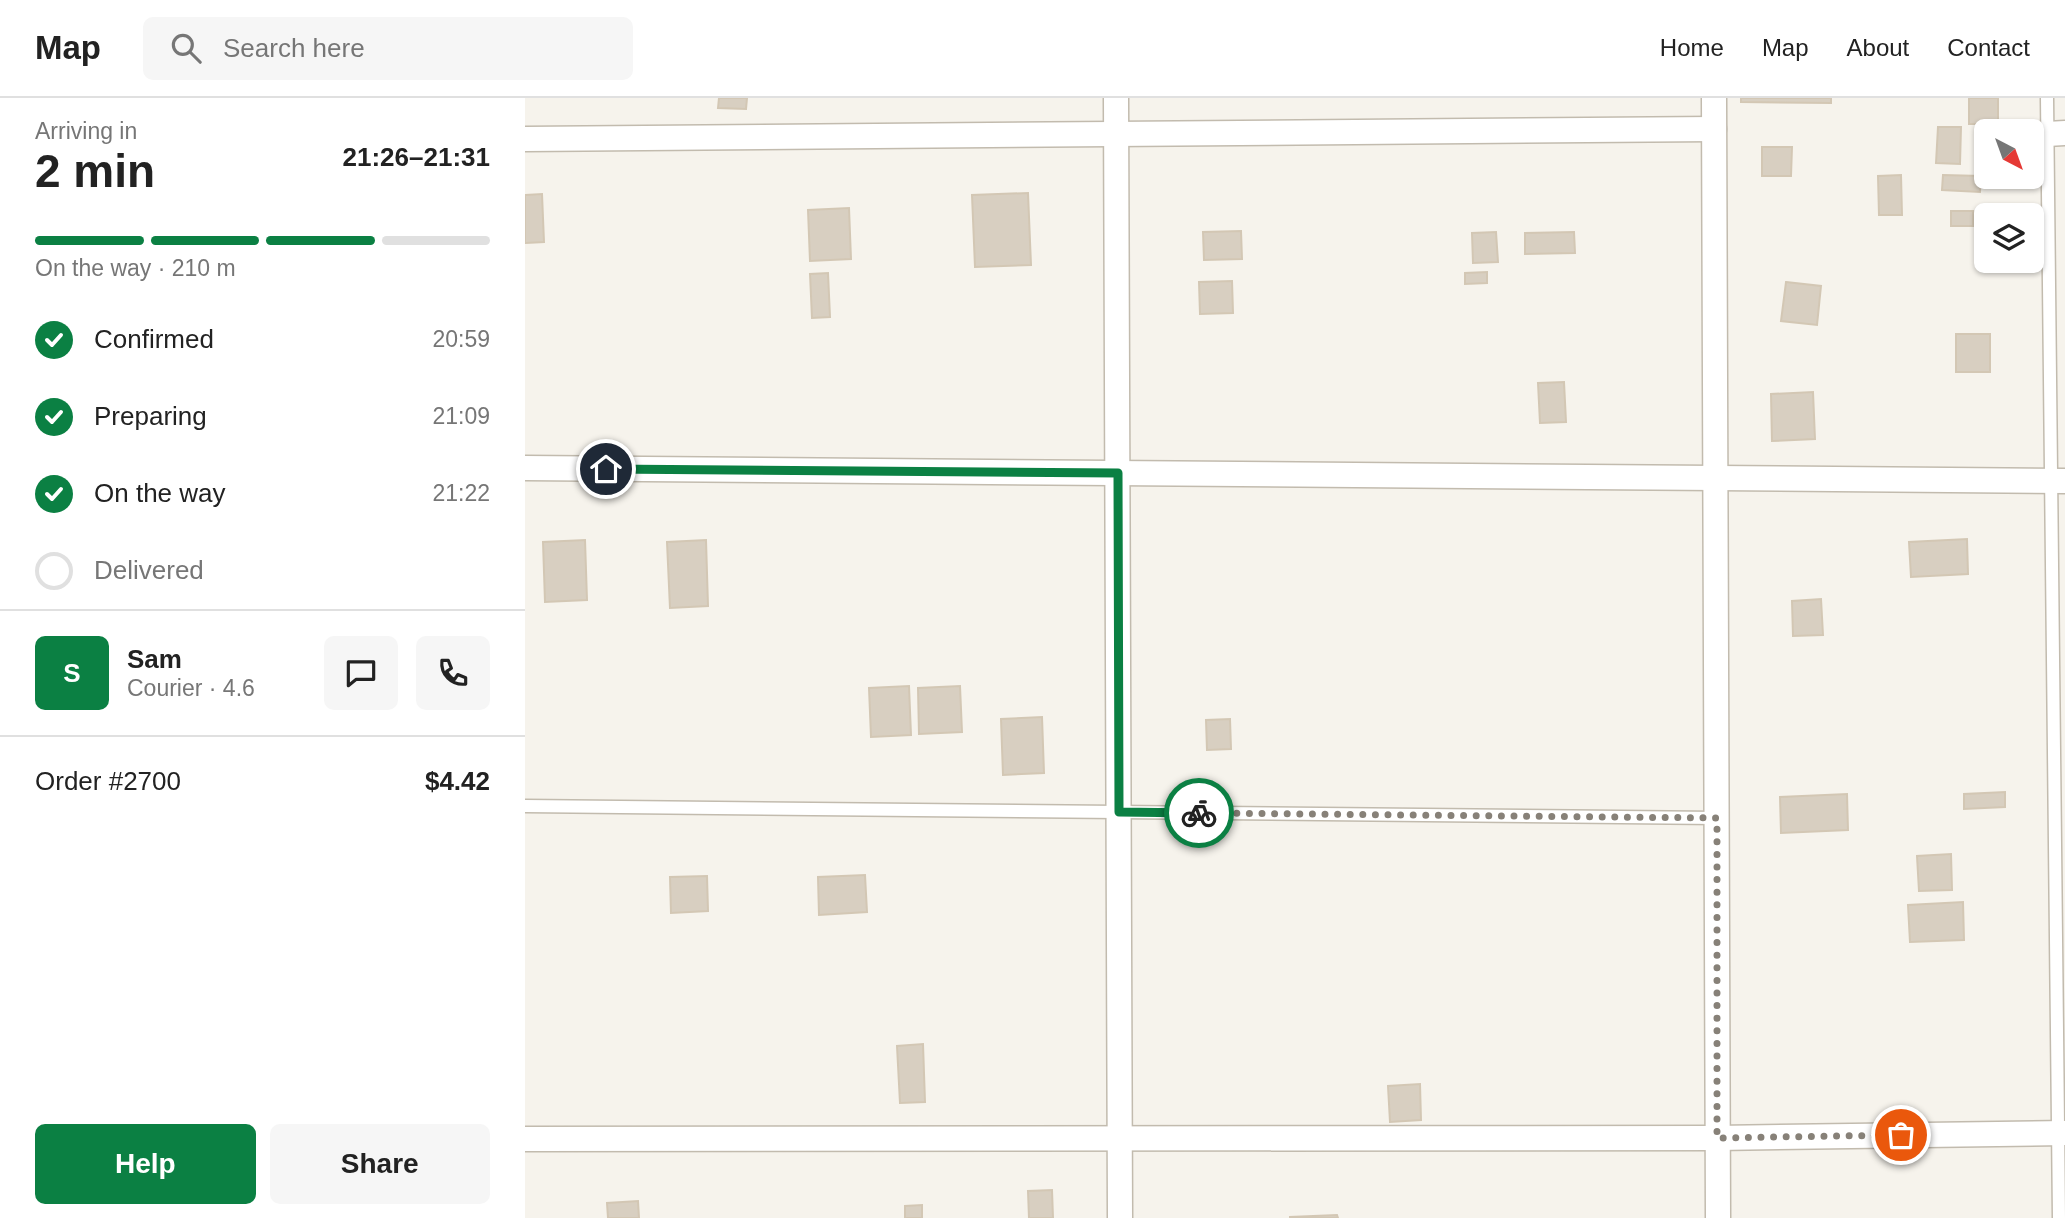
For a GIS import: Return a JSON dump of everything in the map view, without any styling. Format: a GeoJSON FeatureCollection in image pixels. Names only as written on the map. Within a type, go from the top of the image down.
{"type":"FeatureCollection","features":[{"type":"Feature","properties":{"kind":"street"},"geometry":{"type":"LineString","coordinates":[[1116,98],[1120,1218]]}},
{"type":"Feature","properties":{"kind":"street"},"geometry":{"type":"LineString","coordinates":[[1714,98],[1718,1218]]}},
{"type":"Feature","properties":{"kind":"street"},"geometry":{"type":"LineString","coordinates":[[525,139],[1714,129]]}},
{"type":"Feature","properties":{"kind":"street"},"geometry":{"type":"LineString","coordinates":[[525,468],[2058,481]]}},
{"type":"Feature","properties":{"kind":"street"},"geometry":{"type":"LineString","coordinates":[[525,1139],[1717,1138],[2062,1132]]}},
{"type":"Feature","properties":{"kind":"lane"},"geometry":{"type":"LineString","coordinates":[[2047,98],[2056,134],[2062,1132],[2059,1218]]}},
{"type":"Feature","properties":{"kind":"lane"},"geometry":{"type":"LineString","coordinates":[[525,806],[1717,818]]}},
{"type":"Feature","properties":{"kind":"building"},"geometry":{"type":"Polygon","coordinates":[[[719,98],[747,98],[746,109],[718,108],[719,98]]]}},
{"type":"Feature","properties":{"kind":"building"},"geometry":{"type":"Polygon","coordinates":[[[1741,98],[1831,98],[1831,103],[1741,102],[1741,98]]]}},
{"type":"Feature","properties":{"kind":"building"},"geometry":{"type":"Polygon","coordinates":[[[1969,98],[1998,98],[1998,119],[1974,119],[1974,124],[1969,124],[1969,98]]]}},
{"type":"Feature","properties":{"kind":"building"},"geometry":{"type":"Polygon","coordinates":[[[1938,127],[1961,127],[1960,164],[1936,163],[1938,127]]]}},
{"type":"Feature","properties":{"kind":"building"},"geometry":{"type":"Polygon","coordinates":[[[1762,147],[1792,147],[1791,176],[1762,176],[1762,147]]]}},
{"type":"Feature","properties":{"kind":"building"},"geometry":{"type":"Polygon","coordinates":[[[1901,175],[1902,215],[1879,215],[1878,176],[1901,175]]]}},
{"type":"Feature","properties":{"kind":"building"},"geometry":{"type":"Polygon","coordinates":[[[1943,175],[1974,176],[1974,189],[1980,189],[1980,192],[1942,190],[1943,175]]]}},
{"type":"Feature","properties":{"kind":"building"},"geometry":{"type":"Polygon","coordinates":[[[1028,193],[1031,265],[975,267],[972,195],[1028,193]]]}},
{"type":"Feature","properties":{"kind":"building"},"geometry":{"type":"Polygon","coordinates":[[[542,194],[544,242],[525,243],[525,195],[542,194]]]}},
{"type":"Feature","properties":{"kind":"building"},"geometry":{"type":"Polygon","coordinates":[[[849,208],[851,259],[810,261],[808,210],[849,208]]]}},
{"type":"Feature","properties":{"kind":"building"},"geometry":{"type":"Polygon","coordinates":[[[1951,211],[1973,211],[1973,226],[1951,226],[1951,211]]]}},
{"type":"Feature","properties":{"kind":"building"},"geometry":{"type":"Polygon","coordinates":[[[1241,231],[1242,259],[1204,260],[1203,232],[1241,231]]]}},
{"type":"Feature","properties":{"kind":"building"},"geometry":{"type":"Polygon","coordinates":[[[1496,232],[1498,262],[1473,263],[1472,233],[1496,232]]]}},
{"type":"Feature","properties":{"kind":"building"},"geometry":{"type":"Polygon","coordinates":[[[1574,232],[1575,253],[1525,254],[1525,233],[1574,232]]]}},
{"type":"Feature","properties":{"kind":"building"},"geometry":{"type":"Polygon","coordinates":[[[1487,272],[1487,283],[1465,284],[1465,273],[1487,272]]]}},
{"type":"Feature","properties":{"kind":"building"},"geometry":{"type":"Polygon","coordinates":[[[828,273],[830,317],[812,318],[810,274],[828,273]]]}},
{"type":"Feature","properties":{"kind":"building"},"geometry":{"type":"Polygon","coordinates":[[[1232,281],[1233,313],[1200,314],[1199,282],[1232,281]]]}},
{"type":"Feature","properties":{"kind":"building"},"geometry":{"type":"Polygon","coordinates":[[[1786,282],[1821,286],[1817,325],[1781,321],[1786,282]]]}},
{"type":"Feature","properties":{"kind":"building"},"geometry":{"type":"Polygon","coordinates":[[[1956,334],[1990,334],[1990,372],[1956,372],[1956,334]]]}},
{"type":"Feature","properties":{"kind":"building"},"geometry":{"type":"Polygon","coordinates":[[[1564,382],[1566,422],[1540,423],[1538,383],[1564,382]]]}},
{"type":"Feature","properties":{"kind":"building"},"geometry":{"type":"Polygon","coordinates":[[[1813,392],[1815,439],[1772,441],[1771,394],[1813,392]]]}},
{"type":"Feature","properties":{"kind":"building"},"geometry":{"type":"Polygon","coordinates":[[[1967,539],[1968,574],[1911,577],[1909,542],[1967,539]]]}},
{"type":"Feature","properties":{"kind":"building"},"geometry":{"type":"Polygon","coordinates":[[[585,540],[587,600],[545,602],[543,542],[585,540]]]}},
{"type":"Feature","properties":{"kind":"building"},"geometry":{"type":"Polygon","coordinates":[[[706,540],[708,606],[670,608],[667,542],[706,540]]]}},
{"type":"Feature","properties":{"kind":"building"},"geometry":{"type":"Polygon","coordinates":[[[1821,599],[1823,635],[1793,636],[1792,601],[1821,599]]]}},
{"type":"Feature","properties":{"kind":"building"},"geometry":{"type":"Polygon","coordinates":[[[909,686],[911,735],[871,737],[869,688],[909,686]]]}},
{"type":"Feature","properties":{"kind":"building"},"geometry":{"type":"Polygon","coordinates":[[[960,686],[962,732],[919,734],[918,688],[960,686]]]}},
{"type":"Feature","properties":{"kind":"building"},"geometry":{"type":"Polygon","coordinates":[[[1042,717],[1044,773],[1003,775],[1001,719],[1042,717]]]}},
{"type":"Feature","properties":{"kind":"building"},"geometry":{"type":"Polygon","coordinates":[[[1230,719],[1231,749],[1207,750],[1206,720],[1230,719]]]}},
{"type":"Feature","properties":{"kind":"building"},"geometry":{"type":"Polygon","coordinates":[[[2005,792],[2005,807],[1964,809],[1964,794],[2005,792]]]}},
{"type":"Feature","properties":{"kind":"building"},"geometry":{"type":"Polygon","coordinates":[[[1847,794],[1848,830],[1781,833],[1780,797],[1847,794]]]}},
{"type":"Feature","properties":{"kind":"building"},"geometry":{"type":"Polygon","coordinates":[[[1951,854],[1952,890],[1919,891],[1917,856],[1951,854]]]}},
{"type":"Feature","properties":{"kind":"building"},"geometry":{"type":"Polygon","coordinates":[[[865,875],[867,912],[819,915],[818,877],[865,875]]]}},
{"type":"Feature","properties":{"kind":"building"},"geometry":{"type":"Polygon","coordinates":[[[707,876],[708,911],[671,913],[670,877],[707,876]]]}},
{"type":"Feature","properties":{"kind":"building"},"geometry":{"type":"Polygon","coordinates":[[[1963,902],[1964,940],[1910,942],[1908,905],[1963,902]]]}},
{"type":"Feature","properties":{"kind":"building"},"geometry":{"type":"Polygon","coordinates":[[[923,1044],[925,1102],[900,1103],[897,1046],[923,1044]]]}},
{"type":"Feature","properties":{"kind":"building"},"geometry":{"type":"Polygon","coordinates":[[[1420,1084],[1421,1120],[1390,1122],[1388,1086],[1420,1084]]]}},
{"type":"Feature","properties":{"kind":"building"},"geometry":{"type":"Polygon","coordinates":[[[1052,1190],[1053,1218],[1029,1218],[1028,1191],[1052,1190]]]}},
{"type":"Feature","properties":{"kind":"building"},"geometry":{"type":"Polygon","coordinates":[[[638,1201],[639,1218],[608,1218],[607,1203],[638,1201]]]}},
{"type":"Feature","properties":{"kind":"building"},"geometry":{"type":"Polygon","coordinates":[[[922,1205],[922,1218],[905,1218],[905,1206],[922,1205]]]}},
{"type":"Feature","properties":{"kind":"building"},"geometry":{"type":"Polygon","coordinates":[[[1337,1215],[1338,1218],[1290,1218],[1290,1217],[1337,1215]]]}},
{"type":"Feature","properties":{"kind":"way so far"},"geometry":{"type":"LineString","coordinates":[[1199,813],[1717,818],[1717,1138],[1901,1135]]}},
{"type":"Feature","properties":{"kind":"route"},"geometry":{"type":"LineString","coordinates":[[606,469],[1118,473],[1119,812],[1199,813]]}}]}
